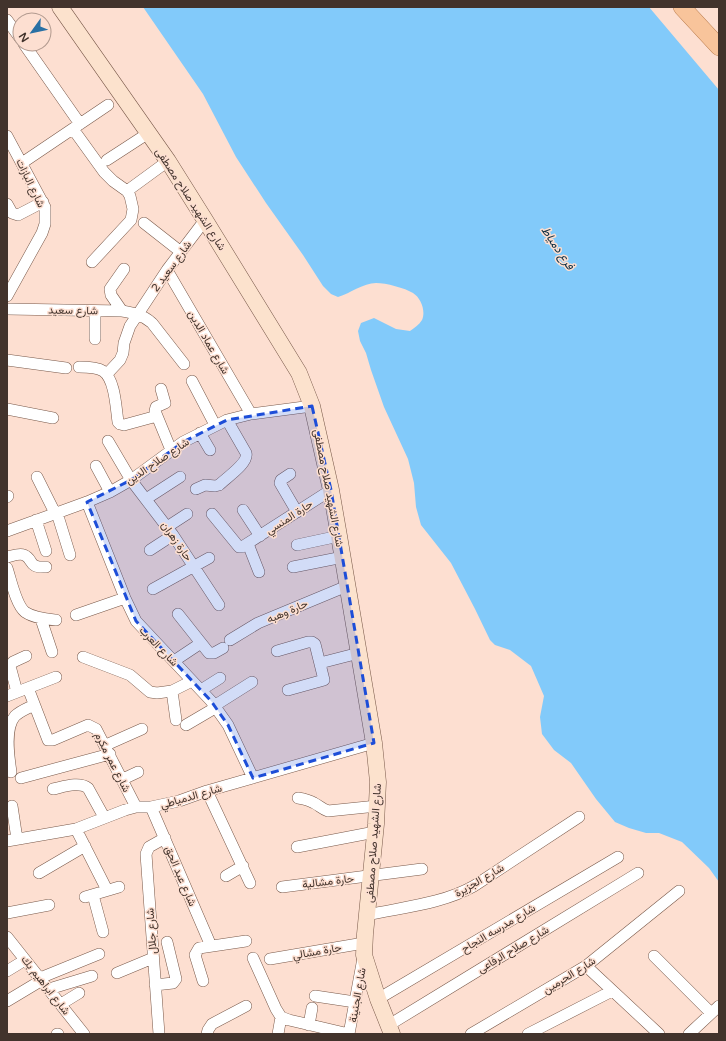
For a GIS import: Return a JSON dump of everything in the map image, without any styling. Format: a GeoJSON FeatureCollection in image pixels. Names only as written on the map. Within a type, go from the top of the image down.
{"type":"FeatureCollection","features":[{"type":"Feature","properties":{"kind":"main road","name":"شارع الشهيد صلاح مصطفى"},"geometry":{"type":"LineString","coordinates":[[60,7],[147,134],[168,161],[299,373],[312,406],[331,490],[374,743],[378,782],[377,806],[364,949],[378,999],[391,1030]]}},
{"type":"Feature","properties":{"kind":"main road"},"geometry":{"type":"LineString","coordinates":[[682,7],[719,47]]}},
{"type":"Feature","properties":{"kind":"street"},"geometry":{"type":"LineString","coordinates":[[29,52],[104,172],[113,181],[127,191],[130,196],[133,209],[131,220],[92,262]]}},
{"type":"Feature","properties":{"kind":"street"},"geometry":{"type":"LineString","coordinates":[[22,163],[108,105]]}},
{"type":"Feature","properties":{"kind":"street"},"geometry":{"type":"LineString","coordinates":[[107,160],[147,134]]}},
{"type":"Feature","properties":{"kind":"street","name":"شارع البازات"},"geometry":{"type":"LineString","coordinates":[[8,141],[22,163],[45,207],[45,224],[42,233],[8,289]]}},
{"type":"Feature","properties":{"kind":"street"},"geometry":{"type":"LineString","coordinates":[[127,191],[168,161]]}},
{"type":"Feature","properties":{"kind":"street"},"geometry":{"type":"LineString","coordinates":[[7,204],[12,214],[18,215],[43,202]]}},
{"type":"Feature","properties":{"kind":"street","name":"شارع سعيد 2"},"geometry":{"type":"LineString","coordinates":[[107,374],[120,360],[130,326],[167,270],[205,220]]}},
{"type":"Feature","properties":{"kind":"street"},"geometry":{"type":"LineString","coordinates":[[144,224],[181,252]]}},
{"type":"Feature","properties":{"kind":"street"},"geometry":{"type":"LineString","coordinates":[[122,311],[111,295],[110,289],[124,269]]}},
{"type":"Feature","properties":{"kind":"street","name":"شارع عماد الدين"},"geometry":{"type":"LineString","coordinates":[[167,270],[252,414]]}},
{"type":"Feature","properties":{"kind":"street","name":"شارع سعيد"},"geometry":{"type":"LineString","coordinates":[[7,309],[122,311],[138,314]]}},
{"type":"Feature","properties":{"kind":"street"},"geometry":{"type":"LineString","coordinates":[[95,311],[95,339]]}},
{"type":"Feature","properties":{"kind":"street"},"geometry":{"type":"LineString","coordinates":[[138,314],[146,317],[152,323],[184,364]]}},
{"type":"Feature","properties":{"kind":"street"},"geometry":{"type":"LineString","coordinates":[[7,360],[66,368]]}},
{"type":"Feature","properties":{"kind":"street"},"geometry":{"type":"LineString","coordinates":[[79,367],[94,368],[102,370],[107,374],[111,380],[118,422],[120,424],[124,425],[157,416]]}},
{"type":"Feature","properties":{"kind":"street"},"geometry":{"type":"LineString","coordinates":[[192,381],[215,425]]}},
{"type":"Feature","properties":{"kind":"street"},"geometry":{"type":"LineString","coordinates":[[161,389],[166,401],[164,404],[155,408],[171,450]]}},
{"type":"Feature","properties":{"kind":"street","name":"شارع صلاح الدين"},"geometry":{"type":"LineString","coordinates":[[7,531],[87,502],[110,492],[131,480],[171,450],[200,432],[227,420],[252,414],[312,406]]}},
{"type":"Feature","properties":{"kind":"street"},"geometry":{"type":"LineString","coordinates":[[7,409],[53,418]]}},
{"type":"Feature","properties":{"kind":"street"},"geometry":{"type":"LineString","coordinates":[[196,489],[205,485],[219,485],[246,459],[246,453],[227,420]]}},
{"type":"Feature","properties":{"kind":"street"},"geometry":{"type":"LineString","coordinates":[[200,432],[210,450]]}},
{"type":"Feature","properties":{"kind":"street","name":"حارة زهران"},"geometry":{"type":"LineString","coordinates":[[108,441],[131,480],[170,531],[219,605]]}},
{"type":"Feature","properties":{"kind":"street"},"geometry":{"type":"LineString","coordinates":[[96,466],[110,492]]}},
{"type":"Feature","properties":{"kind":"street"},"geometry":{"type":"LineString","coordinates":[[290,474],[281,480],[280,485],[297,512]]}},
{"type":"Feature","properties":{"kind":"street"},"geometry":{"type":"LineString","coordinates":[[37,477],[56,513],[70,555]]}},
{"type":"Feature","properties":{"kind":"street"},"geometry":{"type":"LineString","coordinates":[[146,499],[180,477]]}},
{"type":"Feature","properties":{"kind":"street","name":"حارة المنسي"},"geometry":{"type":"LineString","coordinates":[[248,544],[331,490]]}},
{"type":"Feature","properties":{"kind":"street","name":"شارع العرب"},"geometry":{"type":"LineString","coordinates":[[87,502],[136,622],[201,690],[215,707],[228,725],[253,778]]}},
{"type":"Feature","properties":{"kind":"street"},"geometry":{"type":"LineString","coordinates":[[243,510],[260,536]]}},
{"type":"Feature","properties":{"kind":"street"},"geometry":{"type":"LineString","coordinates":[[150,550],[187,514]]}},
{"type":"Feature","properties":{"kind":"street"},"geometry":{"type":"LineString","coordinates":[[212,514],[239,547],[248,544],[259,572]]}},
{"type":"Feature","properties":{"kind":"street"},"geometry":{"type":"LineString","coordinates":[[36,520],[46,551]]}},
{"type":"Feature","properties":{"kind":"street"},"geometry":{"type":"LineString","coordinates":[[297,545],[339,536]]}},
{"type":"Feature","properties":{"kind":"street"},"geometry":{"type":"LineString","coordinates":[[7,557],[20,554],[25,555],[34,565],[38,567],[46,567]]}},
{"type":"Feature","properties":{"kind":"street"},"geometry":{"type":"LineString","coordinates":[[293,567],[343,557]]}},
{"type":"Feature","properties":{"kind":"street"},"geometry":{"type":"LineString","coordinates":[[153,589],[209,558]]}},
{"type":"Feature","properties":{"kind":"street"},"geometry":{"type":"LineString","coordinates":[[7,568],[19,604],[25,612],[41,618],[56,620]]}},
{"type":"Feature","properties":{"kind":"street","name":"حارة وهبه"},"geometry":{"type":"LineString","coordinates":[[201,643],[209,653],[212,654],[258,623],[347,586]]}},
{"type":"Feature","properties":{"kind":"street"},"geometry":{"type":"LineString","coordinates":[[76,616],[125,598]]}},
{"type":"Feature","properties":{"kind":"street"},"geometry":{"type":"LineString","coordinates":[[174,661],[201,643],[178,614]]}},
{"type":"Feature","properties":{"kind":"street"},"geometry":{"type":"LineString","coordinates":[[41,618],[52,652]]}},
{"type":"Feature","properties":{"kind":"street"},"geometry":{"type":"LineString","coordinates":[[277,651],[308,642],[315,644],[324,679],[322,681],[288,690]]}},
{"type":"Feature","properties":{"kind":"street"},"geometry":{"type":"LineString","coordinates":[[320,663],[359,654]]}},
{"type":"Feature","properties":{"kind":"street","name":"شارع عمر مكرم"},"geometry":{"type":"LineString","coordinates":[[26,656],[13,662],[10,666],[17,692],[34,705],[48,740],[53,740],[88,725],[96,729],[136,807]]}},
{"type":"Feature","properties":{"kind":"street"},"geometry":{"type":"LineString","coordinates":[[83,657],[130,675],[150,692],[156,693],[172,691],[192,681]]}},
{"type":"Feature","properties":{"kind":"street"},"geometry":{"type":"LineString","coordinates":[[17,692],[56,677]]}},
{"type":"Feature","properties":{"kind":"street"},"geometry":{"type":"LineString","coordinates":[[201,690],[220,678]]}},
{"type":"Feature","properties":{"kind":"street"},"geometry":{"type":"LineString","coordinates":[[172,691],[181,723],[215,707],[252,682]]}},
{"type":"Feature","properties":{"kind":"street"},"geometry":{"type":"LineString","coordinates":[[34,705],[14,717],[11,724],[8,755],[16,775],[108,750],[142,729]]}},
{"type":"Feature","properties":{"kind":"street","name":"شارع الدمياطي"},"geometry":{"type":"LineString","coordinates":[[12,840],[76,828],[136,807],[151,807],[179,801],[207,791],[374,743]]}},
{"type":"Feature","properties":{"kind":"street"},"geometry":{"type":"LineString","coordinates":[[122,779],[138,772]]}},
{"type":"Feature","properties":{"kind":"street"},"geometry":{"type":"LineString","coordinates":[[53,789],[78,784],[85,786],[88,788],[104,818]]}},
{"type":"Feature","properties":{"kind":"street"},"geometry":{"type":"LineString","coordinates":[[207,791],[250,882]]}},
{"type":"Feature","properties":{"kind":"street"},"geometry":{"type":"LineString","coordinates":[[298,798],[307,799],[321,809],[328,810],[377,806]]}},
{"type":"Feature","properties":{"kind":"street"},"geometry":{"type":"LineString","coordinates":[[12,806],[12,840]]}},
{"type":"Feature","properties":{"kind":"street","name":"شارع عبد الحق"},"geometry":{"type":"LineString","coordinates":[[151,807],[211,946]]}},
{"type":"Feature","properties":{"kind":"street","name":"شارع الجزيرة"},"geometry":{"type":"LineString","coordinates":[[367,914],[448,898],[462,893],[579,817]]}},
{"type":"Feature","properties":{"kind":"street"},"geometry":{"type":"LineString","coordinates":[[76,828],[107,890]]}},
{"type":"Feature","properties":{"kind":"street"},"geometry":{"type":"LineString","coordinates":[[297,847],[375,832]]}},
{"type":"Feature","properties":{"kind":"street","name":"شارع جلال"},"geometry":{"type":"LineString","coordinates":[[159,1034],[146,854],[149,847],[165,838]]}},
{"type":"Feature","properties":{"kind":"street"},"geometry":{"type":"LineString","coordinates":[[39,873],[85,846]]}},
{"type":"Feature","properties":{"kind":"street","name":"شارع مدرسه النجاح"},"geometry":{"type":"LineString","coordinates":[[378,999],[618,857]]}},
{"type":"Feature","properties":{"kind":"street"},"geometry":{"type":"LineString","coordinates":[[226,876],[243,866]]}},
{"type":"Feature","properties":{"kind":"street","name":"حارة مشالية"},"geometry":{"type":"LineString","coordinates":[[282,887],[422,869]]}},
{"type":"Feature","properties":{"kind":"street","name":"شارع صلاح الرفاعى"},"geometry":{"type":"LineString","coordinates":[[391,1030],[638,873]]}},
{"type":"Feature","properties":{"kind":"street"},"geometry":{"type":"LineString","coordinates":[[102,932],[89,896],[119,887]]}},
{"type":"Feature","properties":{"kind":"street","name":"شارع الحرمين"},"geometry":{"type":"LineString","coordinates":[[471,1034],[586,966],[679,891]]}},
{"type":"Feature","properties":{"kind":"street"},"geometry":{"type":"LineString","coordinates":[[7,913],[49,905]]}},
{"type":"Feature","properties":{"kind":"street","name":"شارع ابراهيم بك"},"geometry":{"type":"LineString","coordinates":[[7,936],[84,1034]]}},
{"type":"Feature","properties":{"kind":"street"},"geometry":{"type":"LineString","coordinates":[[203,981],[195,955],[199,948],[246,941]]}},
{"type":"Feature","properties":{"kind":"street"},"geometry":{"type":"LineString","coordinates":[[155,985],[173,983],[176,979],[167,942]]}},
{"type":"Feature","properties":{"kind":"street","name":"حارة مشالي"},"geometry":{"type":"LineString","coordinates":[[270,959],[364,949]]}},
{"type":"Feature","properties":{"kind":"street","name":"شارع الجنينة"},"geometry":{"type":"LineString","coordinates":[[349,1034],[364,949]]}},
{"type":"Feature","properties":{"kind":"street"},"geometry":{"type":"LineString","coordinates":[[7,1001],[41,979],[98,954]]}},
{"type":"Feature","properties":{"kind":"street"},"geometry":{"type":"LineString","coordinates":[[654,956],[715,1010],[689,1034]]}},
{"type":"Feature","properties":{"kind":"street"},"geometry":{"type":"LineString","coordinates":[[117,973],[153,958]]}},
{"type":"Feature","properties":{"kind":"street"},"geometry":{"type":"LineString","coordinates":[[253,958],[276,1009],[281,1016],[289,1020],[349,1034]]}},
{"type":"Feature","properties":{"kind":"street"},"geometry":{"type":"LineString","coordinates":[[7,970],[25,960]]}},
{"type":"Feature","properties":{"kind":"street"},"geometry":{"type":"LineString","coordinates":[[586,966],[659,1034]]}},
{"type":"Feature","properties":{"kind":"street"},"geometry":{"type":"LineString","coordinates":[[49,990],[92,976]]}},
{"type":"Feature","properties":{"kind":"street"},"geometry":{"type":"LineString","coordinates":[[534,1033],[612,991]]}},
{"type":"Feature","properties":{"kind":"street"},"geometry":{"type":"LineString","coordinates":[[61,1004],[79,993]]}},
{"type":"Feature","properties":{"kind":"street"},"geometry":{"type":"LineString","coordinates":[[315,996],[355,1002]]}},
{"type":"Feature","properties":{"kind":"street"},"geometry":{"type":"LineString","coordinates":[[207,1034],[212,1024],[246,1006]]}},
{"type":"Feature","properties":{"kind":"street"},"geometry":{"type":"LineString","coordinates":[[309,1025],[312,1008]]}},
{"type":"Feature","properties":{"kind":"street"},"geometry":{"type":"LineString","coordinates":[[278,1034],[281,1016]]}},
{"type":"Feature","properties":{"kind":"highlighted area"},"geometry":{"type":"Polygon","coordinates":[[[312,406],[331,490],[374,743],[253,778],[228,725],[211,701],[136,621],[87,502],[131,480],[183,442],[227,420],[312,406]]]}},
{"type":"Feature","properties":{"kind":"water","name":"فرع دمياط"},"geometry":{"type":"Polygon","coordinates":[[[143,7],[649,7],[719,90],[719,882],[709,868],[682,842],[659,833],[646,833],[615,822],[596,799],[571,763],[554,750],[542,734],[540,717],[544,696],[531,666],[510,650],[495,645],[490,640],[451,563],[421,525],[416,507],[414,483],[408,459],[384,407],[366,353],[360,341],[358,331],[361,323],[374,318],[396,329],[410,331],[422,320],[423,316],[422,305],[418,298],[416,295],[405,289],[380,283],[371,283],[362,286],[338,297],[331,294],[323,286],[236,157],[203,94],[143,7]]]}}]}
